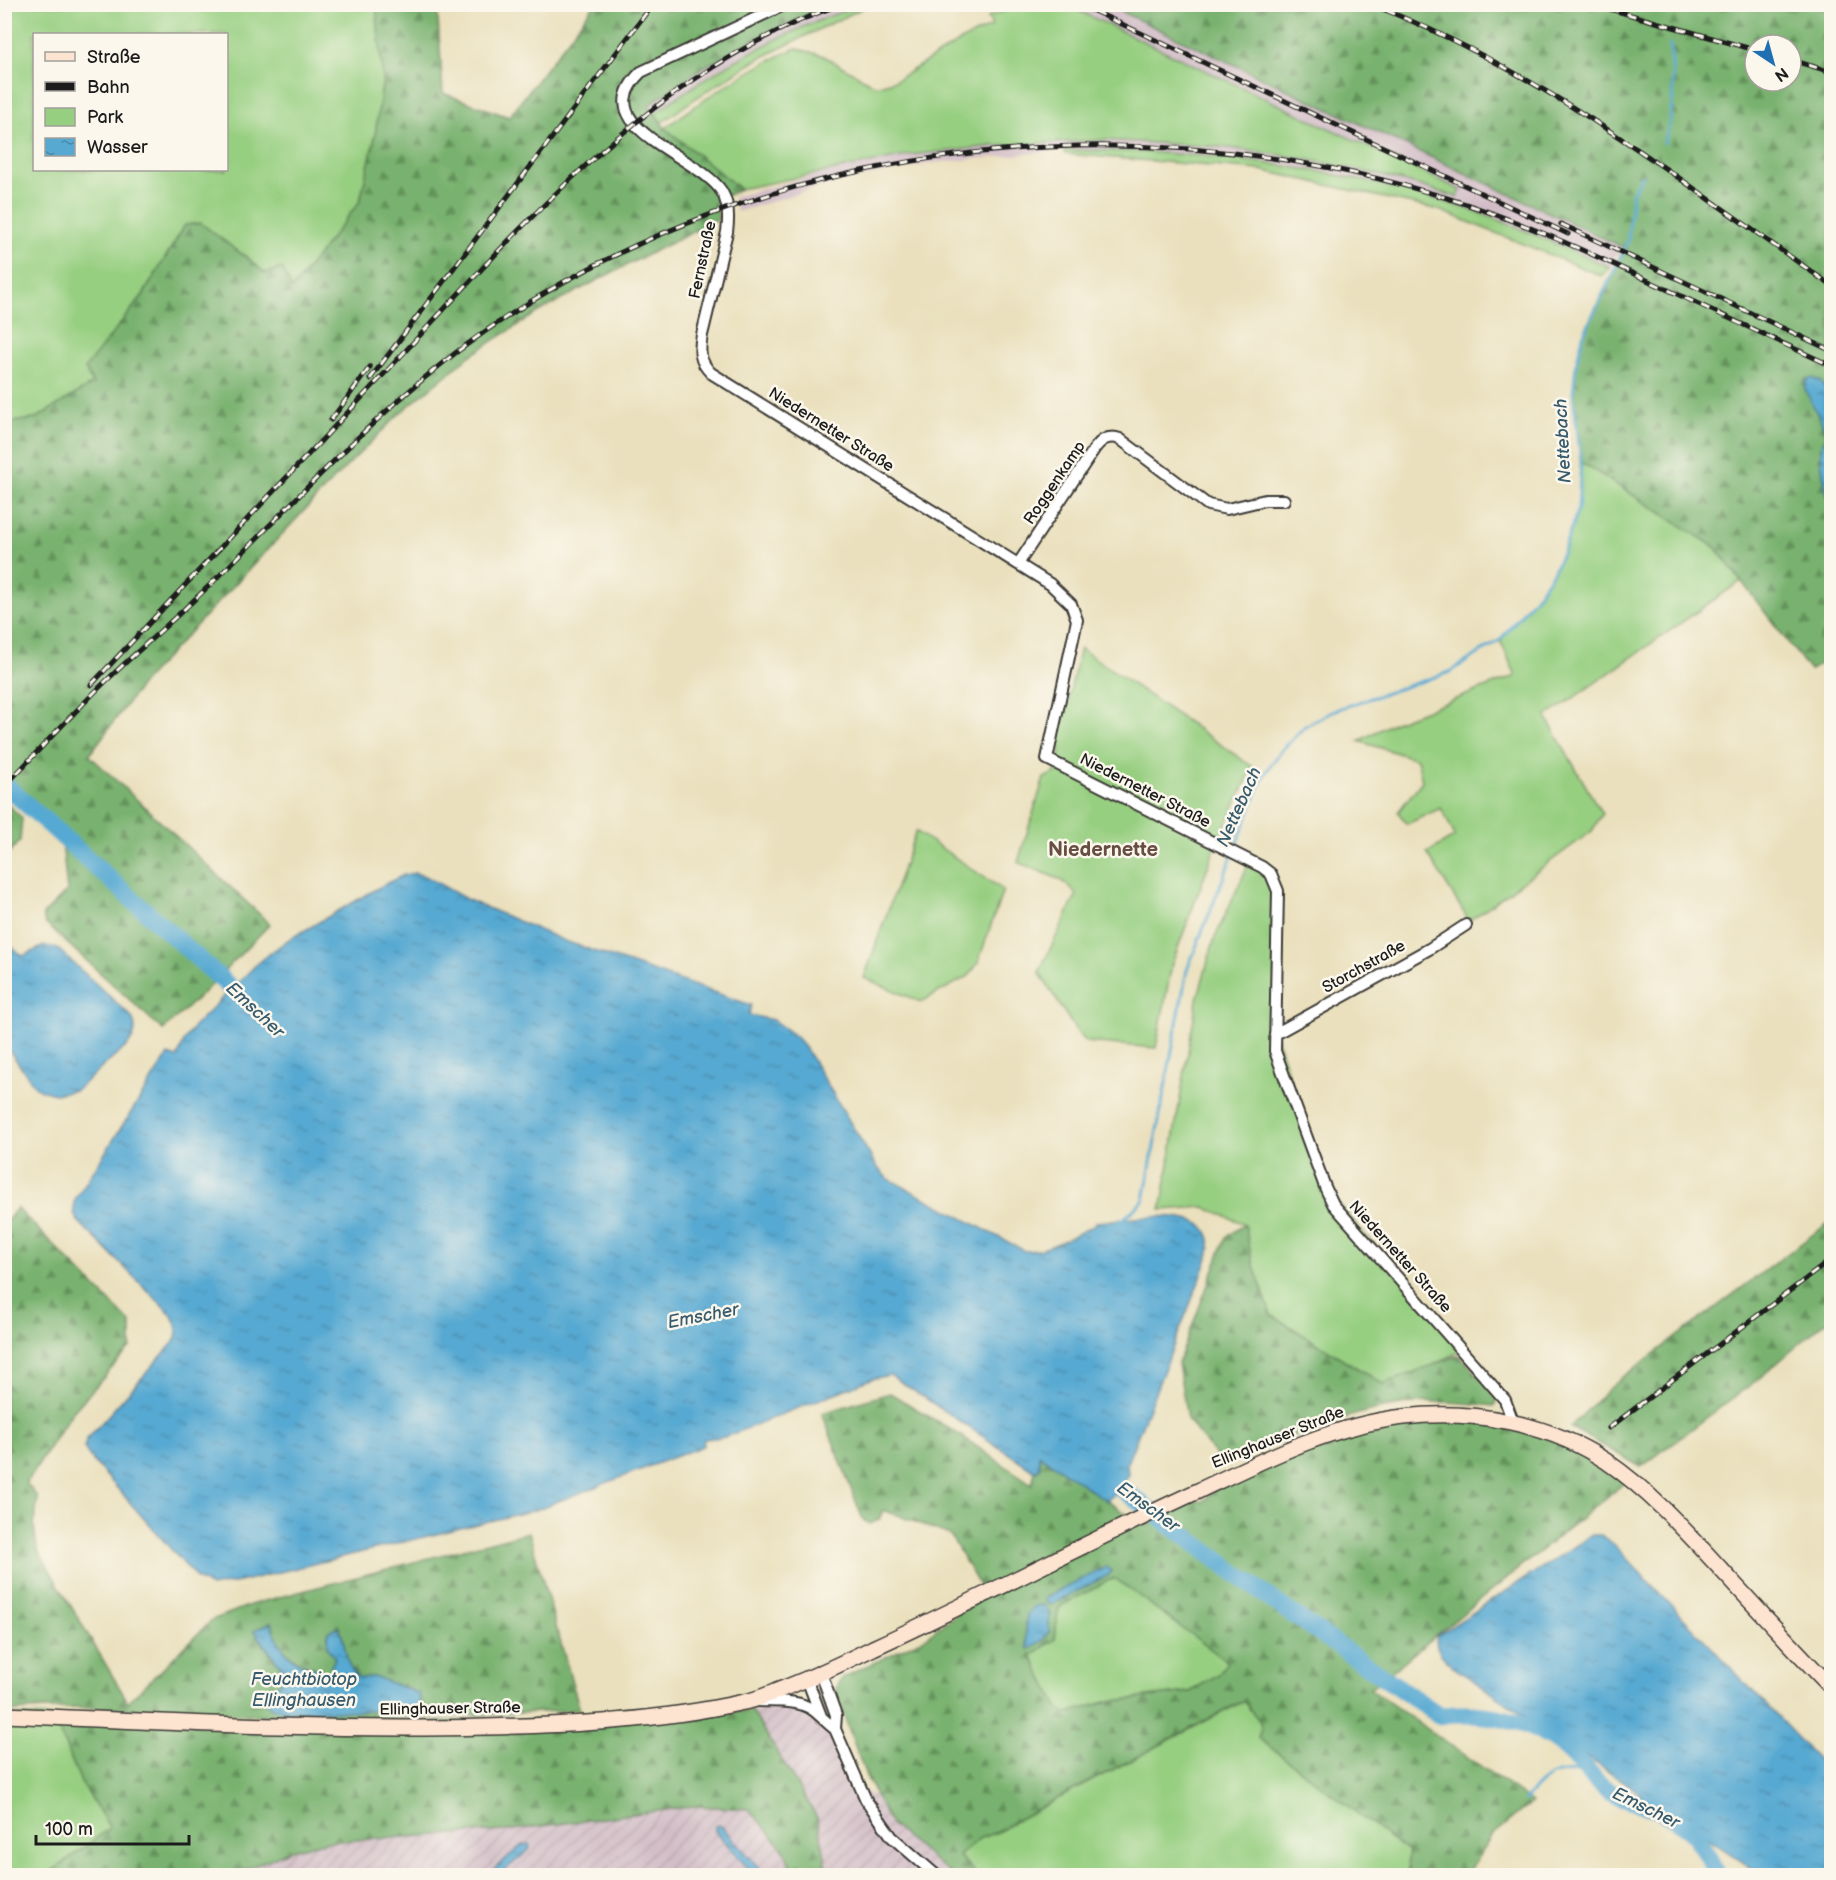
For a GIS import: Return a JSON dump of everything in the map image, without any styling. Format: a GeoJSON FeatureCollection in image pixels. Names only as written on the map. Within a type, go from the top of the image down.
{"type":"FeatureCollection","features":[{"type":"Feature","properties":{"kind":"main road","name":"Ellinghauser Straße"},"geometry":{"type":"LineString","coordinates":[[4,1715],[210,1725],[390,1729],[570,1725],[650,1718],[751,1701],[814,1676],[915,1629],[1118,1528],[1267,1459],[1313,1441],[1385,1420],[1409,1416],[1460,1414],[1513,1422],[1557,1436],[1605,1461],[1647,1493],[1689,1534],[1832,1688]]}},
{"type":"Feature","properties":{"kind":"street","name":"Fernstraße"},"geometry":{"type":"LineString","coordinates":[[702,363],[699,350],[727,232],[727,202],[719,188],[706,174],[645,134],[631,120],[624,102],[627,87],[641,72],[786,4]]}},
{"type":"Feature","properties":{"kind":"street","name":"Niedernetter Straße"},"geometry":{"type":"LineString","coordinates":[[702,363],[711,373],[1061,592],[1071,604],[1077,620],[1047,759],[1222,846],[1271,874],[1278,891],[1275,1051],[1333,1204],[1505,1400],[1513,1422]]}},
{"type":"Feature","properties":{"kind":"street","name":"Roggenkamp"},"geometry":{"type":"LineString","coordinates":[[1018,564],[1095,448],[1104,439],[1110,437],[1120,440],[1208,505],[1227,509],[1265,500],[1284,500]]}},
{"type":"Feature","properties":{"kind":"street","name":"Storchstraße"},"geometry":{"type":"LineString","coordinates":[[1275,1034],[1429,949],[1466,925]]}},
{"type":"Feature","properties":{"kind":"street"},"geometry":{"type":"LineString","coordinates":[[814,1676],[822,1719]]}},
{"type":"Feature","properties":{"kind":"street","name":"Ellinghauser Straße"},"geometry":{"type":"LineString","coordinates":[[814,1676],[836,1715],[835,1729],[866,1800],[892,1837],[937,1875]]}},
{"type":"Feature","properties":{"kind":"street","name":"Ellinghauser Straße"},"geometry":{"type":"LineString","coordinates":[[751,1701],[795,1703],[812,1709],[835,1729]]}},
{"type":"Feature","properties":{"kind":"shaded area"},"geometry":{"type":"Polygon","coordinates":[[[832,5],[861,5],[763,45],[715,71],[641,123],[649,105],[701,69],[759,37],[832,5]]]}},
{"type":"Feature","properties":{"kind":"shaded area"},"geometry":{"type":"Polygon","coordinates":[[[1066,5],[1107,5],[1620,247],[1610,267],[1461,206],[1343,175],[1221,156],[1107,150],[1064,150],[933,163],[825,185],[737,212],[733,197],[832,171],[910,155],[995,146],[1104,140],[1222,147],[1351,168],[1456,197],[1460,190],[1066,5]]]}},
{"type":"Feature","properties":{"kind":"shaded area"},"geometry":{"type":"Polygon","coordinates":[[[775,1708],[806,1710],[834,1732],[857,1789],[875,1796],[891,1825],[952,1875],[802,1875],[827,1868],[752,1711],[775,1708]]]}},
{"type":"Feature","properties":{"kind":"shaded area"},"geometry":{"type":"Polygon","coordinates":[[[695,1806],[749,1809],[785,1851],[793,1875],[232,1876],[291,1850],[324,1842],[505,1831],[695,1806]]]}},
{"type":"Feature","properties":{"kind":"green space"},"geometry":{"type":"Polygon","coordinates":[[[5,5],[376,5],[383,79],[374,142],[360,201],[292,289],[265,273],[201,224],[185,225],[143,295],[86,368],[93,384],[35,419],[5,423],[5,5]]]}},
{"type":"Feature","properties":{"kind":"green space"},"geometry":{"type":"Polygon","coordinates":[[[376,5],[437,5],[443,93],[509,117],[594,5],[832,5],[758,37],[701,69],[649,105],[665,128],[740,189],[715,202],[719,219],[540,311],[471,355],[400,413],[334,479],[144,681],[89,755],[270,924],[202,994],[163,1030],[45,923],[43,915],[67,891],[61,832],[5,776],[5,423],[35,419],[92,384],[85,368],[143,295],[185,225],[201,223],[265,273],[282,268],[292,289],[360,201],[374,142],[383,79],[376,5]]]}},
{"type":"Feature","properties":{"kind":"green space"},"geometry":{"type":"Polygon","coordinates":[[[861,5],[869,5],[756,60],[661,123],[655,113],[704,80],[754,51],[806,26],[861,5]]]}},
{"type":"Feature","properties":{"kind":"green space"},"geometry":{"type":"Polygon","coordinates":[[[1006,5],[1066,5],[1461,190],[1457,197],[1351,168],[1222,147],[1104,140],[995,146],[910,155],[740,189],[665,128],[728,84],[796,48],[824,56],[876,86],[896,80],[962,40],[992,26],[988,17],[1008,10],[1006,5]]]}},
{"type":"Feature","properties":{"kind":"green space"},"geometry":{"type":"Polygon","coordinates":[[[1107,5],[1831,5],[1831,655],[1810,671],[1715,547],[1581,462],[1574,401],[1576,364],[1584,334],[1624,248],[1107,5]]]}},
{"type":"Feature","properties":{"kind":"green space"},"geometry":{"type":"Polygon","coordinates":[[[1064,150],[1214,157],[1312,170],[1361,180],[1477,212],[1610,267],[1602,276],[1439,210],[1260,170],[1066,154],[1064,150]]]}},
{"type":"Feature","properties":{"kind":"green space"},"geometry":{"type":"Polygon","coordinates":[[[1581,462],[1715,547],[1741,581],[1546,717],[1602,814],[1592,831],[1469,921],[1427,853],[1455,836],[1441,808],[1407,824],[1398,812],[1422,781],[1417,759],[1358,741],[1395,722],[1516,676],[1500,640],[1538,594],[1553,572],[1564,549],[1578,509],[1581,462]]]}},
{"type":"Feature","properties":{"kind":"green space"},"geometry":{"type":"Polygon","coordinates":[[[1080,648],[1253,767],[1213,853],[1172,964],[1156,1048],[1086,1042],[1073,1026],[1039,972],[1077,894],[1061,880],[1018,862],[1044,778],[1056,772],[1061,751],[1058,744],[1080,648]]]}},
{"type":"Feature","properties":{"kind":"green space"},"geometry":{"type":"Polygon","coordinates":[[[5,802],[22,818],[20,841],[5,857],[5,802]]]}},
{"type":"Feature","properties":{"kind":"green space"},"geometry":{"type":"Polygon","coordinates":[[[916,831],[1003,890],[978,963],[969,976],[921,1002],[864,978],[916,831]]]}},
{"type":"Feature","properties":{"kind":"green space"},"geometry":{"type":"Polygon","coordinates":[[[1248,865],[1257,865],[1278,891],[1275,1033],[1325,1187],[1462,1350],[1428,1368],[1383,1384],[1271,1315],[1252,1261],[1245,1224],[1204,1207],[1161,1210],[1197,1000],[1214,940],[1248,865]]]}},
{"type":"Feature","properties":{"kind":"green space"},"geometry":{"type":"Polygon","coordinates":[[[17,1208],[131,1323],[131,1347],[71,1414],[26,1483],[38,1498],[34,1525],[37,1549],[128,1702],[212,1620],[253,1604],[529,1532],[580,1710],[366,1718],[294,1717],[113,1708],[5,1712],[4,1224],[17,1208]],[[270,1623],[257,1636],[282,1668],[284,1678],[405,1711],[418,1712],[420,1694],[376,1677],[359,1678],[350,1670],[338,1626],[328,1632],[328,1648],[335,1658],[332,1667],[334,1674],[294,1659],[280,1645],[270,1623]]]}},
{"type":"Feature","properties":{"kind":"green space"},"geometry":{"type":"Polygon","coordinates":[[[1831,1221],[1831,1317],[1762,1376],[1641,1467],[1570,1427],[1616,1382],[1831,1221]]]}},
{"type":"Feature","properties":{"kind":"green space"},"geometry":{"type":"Polygon","coordinates":[[[1245,1224],[1252,1261],[1271,1315],[1383,1384],[1459,1355],[1494,1392],[1498,1400],[1494,1406],[1428,1402],[1382,1408],[1313,1428],[1224,1466],[1187,1419],[1178,1363],[1226,1237],[1245,1224]]]}},
{"type":"Feature","properties":{"kind":"green space"},"geometry":{"type":"Polygon","coordinates":[[[890,1393],[958,1434],[1032,1484],[1035,1471],[1040,1468],[1038,1454],[1143,1525],[1187,1496],[1202,1502],[1232,1475],[1360,1426],[1460,1415],[1557,1436],[1629,1479],[1370,1689],[1532,1802],[1491,1836],[1467,1875],[1409,1875],[1408,1852],[1258,1738],[1262,1724],[1243,1701],[1000,1831],[980,1838],[959,1856],[977,1875],[952,1875],[891,1825],[865,1774],[836,1693],[836,1687],[842,1678],[923,1639],[984,1594],[950,1535],[883,1510],[879,1520],[870,1524],[863,1520],[822,1413],[890,1393]],[[1116,1579],[1109,1580],[1062,1605],[1058,1610],[1055,1639],[1031,1656],[1059,1709],[1067,1713],[1106,1702],[1190,1692],[1219,1674],[1228,1662],[1116,1579]]]}},
{"type":"Feature","properties":{"kind":"green space"},"geometry":{"type":"Polygon","coordinates":[[[1116,1579],[1229,1662],[1219,1674],[1190,1692],[1106,1702],[1067,1713],[1059,1709],[1031,1655],[1055,1639],[1058,1610],[1062,1605],[1109,1580],[1116,1579]]]}},
{"type":"Feature","properties":{"kind":"green space"},"geometry":{"type":"Polygon","coordinates":[[[1244,1701],[1263,1724],[1258,1738],[1409,1852],[1409,1876],[977,1876],[959,1856],[980,1838],[1000,1831],[1244,1701]]]}},
{"type":"Feature","properties":{"kind":"green space"},"geometry":{"type":"Polygon","coordinates":[[[752,1711],[818,1819],[827,1868],[802,1875],[793,1875],[785,1851],[749,1809],[695,1806],[505,1831],[324,1842],[291,1850],[232,1875],[46,1876],[110,1828],[81,1782],[53,1717],[210,1725],[650,1718],[752,1711]]]}},
{"type":"Feature","properties":{"kind":"green space"},"geometry":{"type":"Polygon","coordinates":[[[5,1715],[53,1717],[81,1782],[110,1828],[46,1875],[5,1876],[5,1715]]]}},
{"type":"Feature","properties":{"kind":"water"},"geometry":{"type":"Polygon","coordinates":[[[1812,378],[1821,382],[1831,397],[1831,505],[1821,456],[1822,444],[1828,436],[1805,389],[1806,381],[1812,378]]]}},
{"type":"Feature","properties":{"kind":"water"},"geometry":{"type":"Polygon","coordinates":[[[415,873],[427,877],[466,899],[565,941],[751,1005],[749,1015],[773,1020],[795,1036],[806,1049],[877,1167],[887,1178],[1025,1251],[1051,1246],[1093,1226],[1095,1222],[1155,1216],[1187,1219],[1199,1224],[1210,1239],[1206,1264],[1127,1463],[1128,1475],[1107,1501],[1039,1455],[1040,1468],[1035,1471],[890,1375],[871,1379],[725,1437],[704,1439],[703,1446],[535,1510],[239,1582],[211,1587],[197,1579],[89,1456],[84,1447],[87,1439],[174,1342],[177,1331],[171,1314],[78,1221],[74,1214],[74,1201],[168,1055],[177,1058],[184,1041],[195,1025],[262,959],[288,940],[378,888],[404,875],[415,873]]]}},
{"type":"Feature","properties":{"kind":"water"},"geometry":{"type":"Polygon","coordinates":[[[44,946],[59,950],[131,1016],[135,1028],[132,1040],[126,1047],[76,1090],[55,1094],[40,1090],[34,1085],[5,1045],[5,947],[12,947],[23,956],[44,946]]]}},
{"type":"Feature","properties":{"kind":"water"},"geometry":{"type":"Polygon","coordinates":[[[1592,1535],[1602,1535],[1611,1542],[1831,1773],[1831,1875],[1762,1875],[1456,1669],[1441,1654],[1437,1646],[1437,1636],[1592,1535]]]}},
{"type":"Feature","properties":{"kind":"water"},"geometry":{"type":"Polygon","coordinates":[[[1106,1567],[1111,1570],[1109,1575],[1050,1605],[1045,1602],[1046,1597],[1106,1567]]]}},
{"type":"Feature","properties":{"kind":"water"},"geometry":{"type":"Polygon","coordinates":[[[1043,1605],[1049,1612],[1049,1632],[1042,1641],[1028,1649],[1027,1614],[1034,1606],[1043,1605]]]}},
{"type":"Feature","properties":{"kind":"water","name":"Feuchtbiotop Ellinghausen"},"geometry":{"type":"Polygon","coordinates":[[[271,1623],[282,1646],[291,1657],[309,1667],[333,1673],[331,1667],[335,1658],[328,1648],[328,1632],[338,1626],[350,1666],[359,1678],[376,1677],[420,1694],[418,1712],[287,1711],[271,1708],[266,1703],[268,1692],[284,1679],[282,1668],[254,1630],[271,1623]]]}},
{"type":"Feature","properties":{"kind":"water"},"geometry":{"type":"Polygon","coordinates":[[[718,1825],[764,1873],[763,1875],[754,1875],[715,1831],[718,1825]]]}},
{"type":"Feature","properties":{"kind":"water"},"geometry":{"type":"Polygon","coordinates":[[[529,1844],[529,1850],[499,1875],[487,1875],[522,1845],[529,1844]]]}},
{"type":"Feature","properties":{"kind":"waterway","name":"Nettebach"},"geometry":{"type":"LineString","coordinates":[[1664,143],[1673,95],[1670,45]]}},
{"type":"Feature","properties":{"kind":"waterway","name":"Nettebach"},"geometry":{"type":"LineString","coordinates":[[1120,1222],[1144,1200],[1187,970],[1264,775],[1281,751],[1305,726],[1338,709],[1450,672],[1500,640],[1553,572],[1578,509],[1581,462],[1573,393],[1576,364],[1583,336],[1628,241],[1632,194],[1642,175]]}},
{"type":"Feature","properties":{"kind":"waterway","name":"Emscher"},"geometry":{"type":"LineString","coordinates":[[4,784],[250,1005]]}},
{"type":"Feature","properties":{"kind":"waterway","name":"Emscher"},"geometry":{"type":"LineString","coordinates":[[1100,1473],[1272,1600],[1440,1716],[1473,1715],[1506,1719],[1537,1730],[1551,1738],[1565,1748],[1607,1790],[1619,1797],[1658,1810],[1679,1822],[1701,1845],[1718,1876]]}},
{"type":"Feature","properties":{"kind":"waterway"},"geometry":{"type":"LineString","coordinates":[[1525,1800],[1553,1774],[1569,1771],[1590,1773]]}},
{"type":"Feature","properties":{"kind":"railway"},"geometry":{"type":"LineString","coordinates":[[370,379],[653,4]]}},
{"type":"Feature","properties":{"kind":"railway"},"geometry":{"type":"LineString","coordinates":[[91,685],[485,265],[591,160],[648,113],[708,70],[773,33],[842,4]]}},
{"type":"Feature","properties":{"kind":"railway"},"geometry":{"type":"LineString","coordinates":[[1079,4],[1568,234]]}},
{"type":"Feature","properties":{"kind":"railway"},"geometry":{"type":"LineString","coordinates":[[1370,4],[1433,31],[1493,61],[1552,95],[1666,169],[1832,286]]}},
{"type":"Feature","properties":{"kind":"railway"},"geometry":{"type":"LineString","coordinates":[[1592,4],[1743,47]]}},
{"type":"Feature","properties":{"kind":"railway"},"geometry":{"type":"LineString","coordinates":[[1803,64],[1832,72]]}},
{"type":"Feature","properties":{"kind":"railway"},"geometry":{"type":"LineString","coordinates":[[4,787],[93,694],[207,588],[336,459],[426,376],[458,351],[567,280],[683,225],[806,184],[934,158],[1063,146],[1193,149],[1322,166],[1447,198],[1525,226],[1601,258],[1832,366]]}},
{"type":"Feature","properties":{"kind":"railway"},"geometry":{"type":"LineString","coordinates":[[1561,224],[1832,351]]}},
{"type":"Feature","properties":{"kind":"railway"},"geometry":{"type":"LineString","coordinates":[[331,420],[370,367]]}},
{"type":"Feature","properties":{"kind":"railway"},"geometry":{"type":"LineString","coordinates":[[1609,1428],[1832,1259]]}},
{"type":"Feature","properties":{"kind":"district","name":"Niedernette"},"geometry":{"type":"Point","coordinates":[1103,850]}}]}
